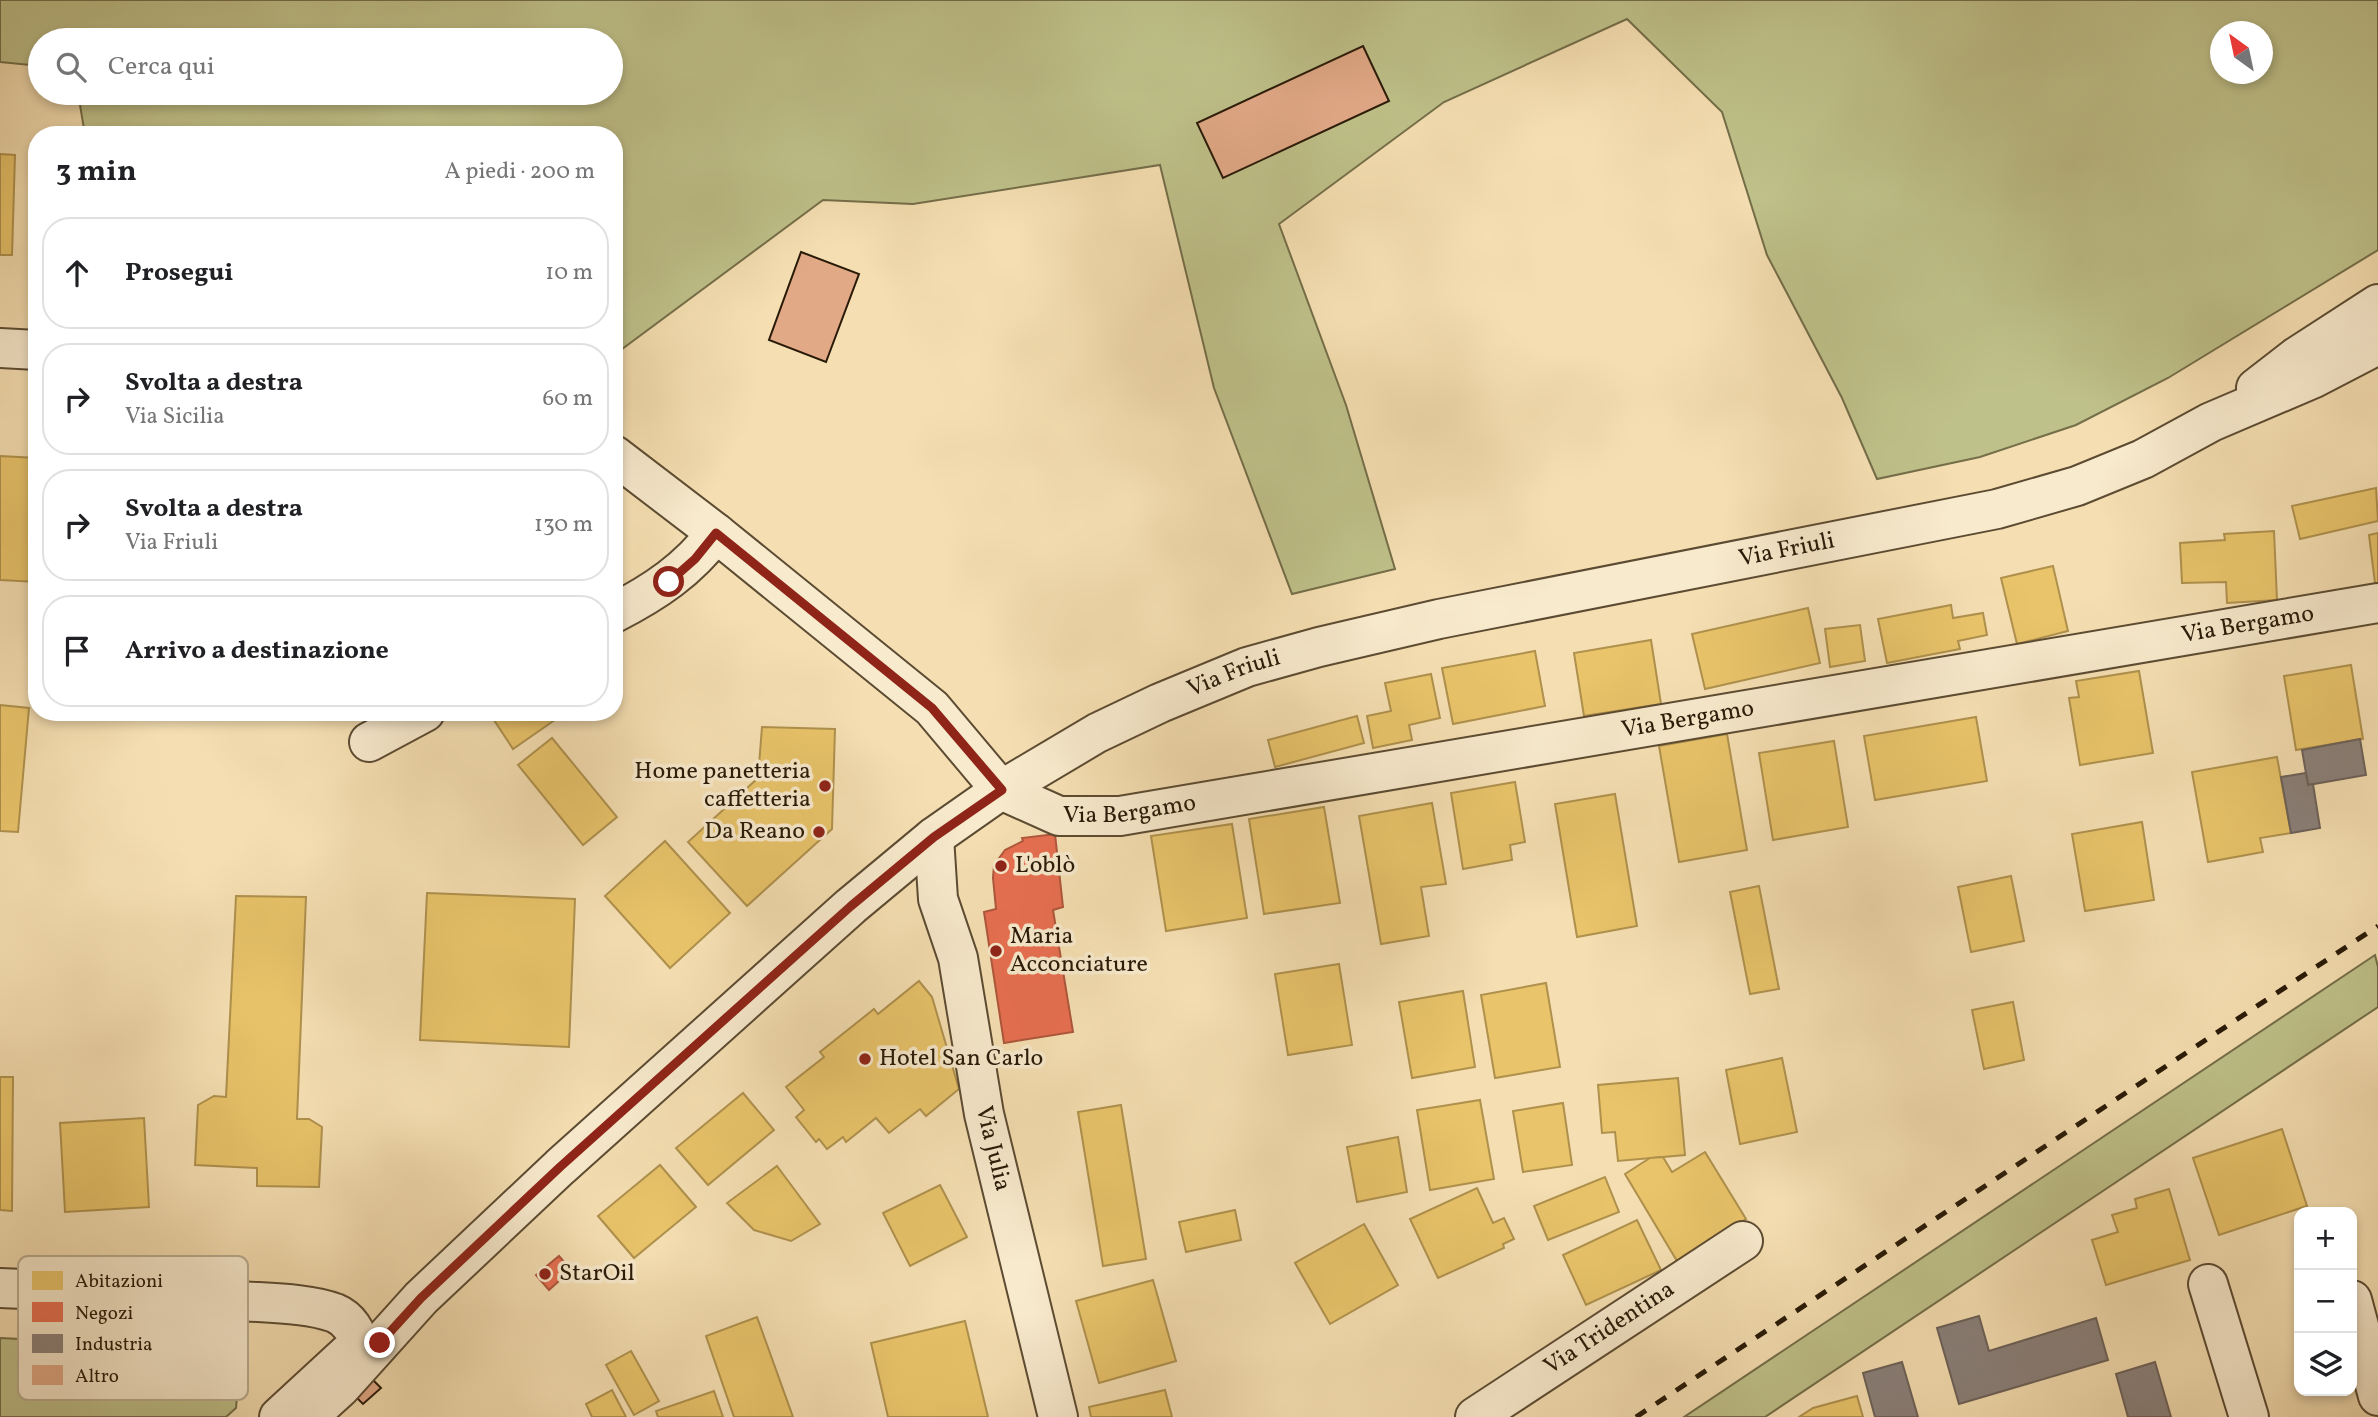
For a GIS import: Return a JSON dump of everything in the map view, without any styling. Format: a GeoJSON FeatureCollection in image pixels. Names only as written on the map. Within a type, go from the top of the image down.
{"type":"FeatureCollection","features":[{"type":"Feature","properties":{"kind":"street","name":"Via Friuli"},"geometry":{"type":"LineString","coordinates":[[2211,422],[2295,357],[2378,304]]}},
{"type":"Feature","properties":{"kind":"street","name":"Via Friuli"},"geometry":{"type":"LineString","coordinates":[[308,1417],[340,1388],[436,1284],[674,1063],[851,906],[934,837],[1002,790],[1110,727],[1247,667],[1319,647],[1439,619],[1997,509],[2077,486],[2143,458],[2211,422],[2312,379],[2378,345]]}},
{"type":"Feature","properties":{"kind":"street"},"geometry":{"type":"LineString","coordinates":[[0,348],[28,349]]}},
{"type":"Feature","properties":{"kind":"street"},"geometry":{"type":"LineString","coordinates":[[623,462],[716,533],[932,708],[1002,790]]}},
{"type":"Feature","properties":{"kind":"street"},"geometry":{"type":"LineString","coordinates":[[623,608],[650,595],[678,575],[716,533]]}},
{"type":"Feature","properties":{"kind":"street","name":"Via Bergamo"},"geometry":{"type":"LineString","coordinates":[[1002,790],[1059,816],[1120,816],[2378,603]]}},
{"type":"Feature","properties":{"kind":"street"},"geometry":{"type":"LineString","coordinates":[[369,742],[408,721]]}},
{"type":"Feature","properties":{"kind":"street","name":"Via Julia"},"geometry":{"type":"LineString","coordinates":[[934,837],[938,899],[958,958],[984,1114],[1058,1417]]}},
{"type":"Feature","properties":{"kind":"street","name":"Via Tridentina"},"geometry":{"type":"LineString","coordinates":[[1475,1417],[1743,1241]]}},
{"type":"Feature","properties":{"kind":"street","name":"Via Friuli"},"geometry":{"type":"LineString","coordinates":[[248,1417],[297,1374],[436,1284]]}},
{"type":"Feature","properties":{"kind":"street"},"geometry":{"type":"LineString","coordinates":[[2208,1284],[2249,1417]]}},
{"type":"Feature","properties":{"kind":"street"},"geometry":{"type":"LineString","coordinates":[[0,1288],[18,1289]]}},
{"type":"Feature","properties":{"kind":"street"},"geometry":{"type":"LineString","coordinates":[[248,1302],[332,1312],[346,1320],[356,1334],[357,1344],[351,1352],[279,1417]]}},
{"type":"Feature","properties":{"kind":"street"},"geometry":{"type":"LineString","coordinates":[[2357,1318],[2378,1396]]}},
{"type":"Feature","properties":{"kind":"green space"},"geometry":{"type":"Polygon","coordinates":[[[0,0],[2378,0],[2378,250],[2168,378],[2076,425],[1980,457],[1877,479],[1842,398],[1767,255],[1722,112],[1627,19],[1444,102],[1279,224],[1346,405],[1395,569],[1292,594],[1214,388],[1160,165],[913,204],[823,200],[623,348],[623,126],[84,126],[80,105],[623,105],[623,28],[28,28],[28,65],[0,62],[0,0]]]}},
{"type":"Feature","properties":{"kind":"green space"},"geometry":{"type":"Polygon","coordinates":[[[2375,955],[2378,967],[2378,1007],[1765,1417],[1684,1417],[2375,955]]]}},
{"type":"Feature","properties":{"kind":"green space"},"geometry":{"type":"Polygon","coordinates":[[[0,1338],[18,1339],[18,1400],[237,1400],[236,1408],[226,1417],[0,1417],[0,1338]]]}},
{"type":"Feature","properties":{"kind":"building: Abitazioni"},"geometry":{"type":"Polygon","coordinates":[[[0,154],[15,155],[12,255],[0,255],[0,154]]]}},
{"type":"Feature","properties":{"kind":"building: Abitazioni"},"geometry":{"type":"Polygon","coordinates":[[[0,456],[28,458],[28,582],[0,580],[0,456]]]}},
{"type":"Feature","properties":{"kind":"building: Abitazioni"},"geometry":{"type":"Polygon","coordinates":[[[2376,488],[2378,521],[2300,539],[2292,506],[2376,488]]]}},
{"type":"Feature","properties":{"kind":"building: Abitazioni"},"geometry":{"type":"Polygon","coordinates":[[[2274,531],[2277,600],[2227,603],[2226,582],[2182,583],[2180,543],[2225,540],[2224,534],[2274,531]]]}},
{"type":"Feature","properties":{"kind":"building: Abitazioni"},"geometry":{"type":"Polygon","coordinates":[[[2378,533],[2378,583],[2375,583],[2369,535],[2378,533]]]}},
{"type":"Feature","properties":{"kind":"building: Abitazioni"},"geometry":{"type":"Polygon","coordinates":[[[2053,566],[2068,631],[2017,644],[2001,578],[2053,566]]]}},
{"type":"Feature","properties":{"kind":"building: Abitazioni"},"geometry":{"type":"Polygon","coordinates":[[[1951,605],[1953,618],[1983,613],[1987,635],[1958,641],[1960,649],[1887,663],[1878,619],[1951,605]]]}},
{"type":"Feature","properties":{"kind":"building: Abitazioni"},"geometry":{"type":"Polygon","coordinates":[[[1808,608],[1820,663],[1705,689],[1692,634],[1808,608]]]}},
{"type":"Feature","properties":{"kind":"building: Abitazioni"},"geometry":{"type":"Polygon","coordinates":[[[1860,625],[1865,661],[1830,667],[1825,629],[1860,625]]]}},
{"type":"Feature","properties":{"kind":"building: Abitazioni"},"geometry":{"type":"Polygon","coordinates":[[[1651,640],[1661,704],[1584,716],[1574,653],[1651,640]]]}},
{"type":"Feature","properties":{"kind":"building: Abitazioni"},"geometry":{"type":"Polygon","coordinates":[[[1535,651],[1545,706],[1453,724],[1442,668],[1535,651]]]}},
{"type":"Feature","properties":{"kind":"building: Abitazioni"},"geometry":{"type":"Polygon","coordinates":[[[2351,665],[2363,739],[2296,750],[2284,676],[2351,665]]]}},
{"type":"Feature","properties":{"kind":"building: Abitazioni"},"geometry":{"type":"Polygon","coordinates":[[[2139,671],[2153,753],[2080,765],[2069,698],[2079,697],[2076,681],[2139,671]]]}},
{"type":"Feature","properties":{"kind":"building: Abitazioni"},"geometry":{"type":"Polygon","coordinates":[[[1431,674],[1440,718],[1409,725],[1412,740],[1373,748],[1367,716],[1391,711],[1385,683],[1431,674]]]}},
{"type":"Feature","properties":{"kind":"building: Abitazioni"},"geometry":{"type":"Polygon","coordinates":[[[0,705],[28,708],[18,832],[0,831],[0,705]]]}},
{"type":"Feature","properties":{"kind":"building: Abitazioni"},"geometry":{"type":"Polygon","coordinates":[[[1357,716],[1364,743],[1275,767],[1268,740],[1357,716]]]}},
{"type":"Feature","properties":{"kind":"building: Abitazioni"},"geometry":{"type":"Polygon","coordinates":[[[1976,717],[1987,781],[1875,800],[1864,736],[1976,717]]]}},
{"type":"Feature","properties":{"kind":"building: Abitazioni"},"geometry":{"type":"Polygon","coordinates":[[[495,721],[553,721],[513,749],[495,721]]]}},
{"type":"Feature","properties":{"kind":"building: Abitazioni"},"geometry":{"type":"Polygon","coordinates":[[[762,727],[835,729],[832,829],[747,906],[688,842],[758,778],[762,727]]]}},
{"type":"Feature","properties":{"kind":"building: Abitazioni"},"geometry":{"type":"Polygon","coordinates":[[[1727,734],[1747,850],[1679,862],[1659,746],[1727,734]]]}},
{"type":"Feature","properties":{"kind":"building: Abitazioni"},"geometry":{"type":"Polygon","coordinates":[[[552,738],[617,817],[583,845],[518,765],[552,738]]]}},
{"type":"Feature","properties":{"kind":"building: Abitazioni"},"geometry":{"type":"Polygon","coordinates":[[[1834,741],[1848,827],[1773,840],[1759,753],[1834,741]]]}},
{"type":"Feature","properties":{"kind":"building: Abitazioni"},"geometry":{"type":"Polygon","coordinates":[[[2277,757],[2291,833],[2260,838],[2263,852],[2208,862],[2192,772],[2277,757]]]}},
{"type":"Feature","properties":{"kind":"building: Abitazioni"},"geometry":{"type":"Polygon","coordinates":[[[1515,782],[1525,842],[1510,845],[1512,860],[1463,869],[1451,793],[1515,782]]]}},
{"type":"Feature","properties":{"kind":"building: Abitazioni"},"geometry":{"type":"Polygon","coordinates":[[[1615,794],[1637,926],[1577,937],[1555,804],[1615,794]]]}},
{"type":"Feature","properties":{"kind":"building: Abitazioni"},"geometry":{"type":"Polygon","coordinates":[[[1432,803],[1446,884],[1421,887],[1429,936],[1381,944],[1359,816],[1432,803]]]}},
{"type":"Feature","properties":{"kind":"building: Abitazioni"},"geometry":{"type":"Polygon","coordinates":[[[1324,807],[1340,903],[1264,914],[1249,819],[1324,807]]]}},
{"type":"Feature","properties":{"kind":"building: Abitazioni"},"geometry":{"type":"Polygon","coordinates":[[[2142,822],[2154,900],[2085,911],[2072,834],[2142,822]]]}},
{"type":"Feature","properties":{"kind":"building: Abitazioni"},"geometry":{"type":"Polygon","coordinates":[[[1232,824],[1247,918],[1166,931],[1151,836],[1232,824]]]}},
{"type":"Feature","properties":{"kind":"building: Abitazioni"},"geometry":{"type":"Polygon","coordinates":[[[665,841],[730,913],[670,968],[605,896],[665,841]]]}},
{"type":"Feature","properties":{"kind":"building: Abitazioni"},"geometry":{"type":"Polygon","coordinates":[[[2011,876],[2024,941],[1971,952],[1958,887],[2011,876]]]}},
{"type":"Feature","properties":{"kind":"building: Abitazioni"},"geometry":{"type":"Polygon","coordinates":[[[1759,886],[1779,989],[1750,994],[1730,892],[1759,886]]]}},
{"type":"Feature","properties":{"kind":"building: Abitazioni"},"geometry":{"type":"Polygon","coordinates":[[[427,893],[575,899],[569,1047],[420,1040],[427,893]]]}},
{"type":"Feature","properties":{"kind":"building: Abitazioni"},"geometry":{"type":"Polygon","coordinates":[[[236,896],[306,897],[297,1119],[309,1119],[322,1127],[319,1187],[257,1186],[257,1168],[195,1165],[198,1105],[214,1096],[226,1097],[236,896]]]}},
{"type":"Feature","properties":{"kind":"building: Abitazioni"},"geometry":{"type":"Polygon","coordinates":[[[1339,964],[1352,1045],[1288,1055],[1275,974],[1339,964]]]}},
{"type":"Feature","properties":{"kind":"building: Abitazioni"},"geometry":{"type":"Polygon","coordinates":[[[919,981],[932,997],[959,1089],[926,1116],[920,1109],[889,1133],[876,1118],[846,1142],[843,1137],[827,1149],[819,1139],[816,1142],[796,1117],[804,1110],[786,1087],[824,1057],[820,1052],[874,1009],[878,1014],[919,981]]]}},
{"type":"Feature","properties":{"kind":"building: Abitazioni"},"geometry":{"type":"Polygon","coordinates":[[[1546,983],[1560,1067],[1495,1078],[1481,995],[1546,983]]]}},
{"type":"Feature","properties":{"kind":"building: Abitazioni"},"geometry":{"type":"Polygon","coordinates":[[[1463,991],[1475,1067],[1412,1078],[1399,1002],[1463,991]]]}},
{"type":"Feature","properties":{"kind":"building: Abitazioni"},"geometry":{"type":"Polygon","coordinates":[[[2013,1002],[2024,1060],[1984,1069],[1972,1010],[2013,1002]]]}},
{"type":"Feature","properties":{"kind":"building: Abitazioni"},"geometry":{"type":"Polygon","coordinates":[[[1782,1058],[1797,1132],[1740,1144],[1726,1070],[1782,1058]]]}},
{"type":"Feature","properties":{"kind":"building: Abitazioni"},"geometry":{"type":"Polygon","coordinates":[[[0,1077],[13,1077],[12,1211],[0,1210],[0,1077]]]}},
{"type":"Feature","properties":{"kind":"building: Abitazioni"},"geometry":{"type":"Polygon","coordinates":[[[1678,1078],[1685,1155],[1618,1161],[1615,1132],[1602,1133],[1598,1085],[1678,1078]]]}},
{"type":"Feature","properties":{"kind":"building: Abitazioni"},"geometry":{"type":"Polygon","coordinates":[[[743,1093],[774,1130],[708,1185],[676,1148],[743,1093]]]}},
{"type":"Feature","properties":{"kind":"building: Abitazioni"},"geometry":{"type":"Polygon","coordinates":[[[1480,1100],[1494,1179],[1430,1190],[1417,1110],[1480,1100]]]}},
{"type":"Feature","properties":{"kind":"building: Abitazioni"},"geometry":{"type":"Polygon","coordinates":[[[1563,1103],[1572,1165],[1523,1172],[1513,1111],[1563,1103]]]}},
{"type":"Feature","properties":{"kind":"building: Abitazioni"},"geometry":{"type":"Polygon","coordinates":[[[1121,1105],[1146,1259],[1103,1266],[1078,1112],[1121,1105]]]}},
{"type":"Feature","properties":{"kind":"building: Abitazioni"},"geometry":{"type":"Polygon","coordinates":[[[144,1118],[149,1207],[65,1212],[60,1123],[144,1118]]]}},
{"type":"Feature","properties":{"kind":"building: Abitazioni"},"geometry":{"type":"Polygon","coordinates":[[[2282,1129],[2307,1206],[2294,1207],[2294,1210],[2219,1235],[2193,1158],[2282,1129]]]}},
{"type":"Feature","properties":{"kind":"building: Abitazioni"},"geometry":{"type":"Polygon","coordinates":[[[1398,1137],[1407,1192],[1357,1202],[1347,1147],[1398,1137]]]}},
{"type":"Feature","properties":{"kind":"building: Abitazioni"},"geometry":{"type":"Polygon","coordinates":[[[1705,1152],[1746,1219],[1677,1261],[1625,1174],[1650,1158],[1663,1157],[1672,1172],[1705,1152]]]}},
{"type":"Feature","properties":{"kind":"building: Abitazioni"},"geometry":{"type":"Polygon","coordinates":[[[660,1165],[696,1207],[634,1258],[598,1216],[660,1165]]]}},
{"type":"Feature","properties":{"kind":"building: Abitazioni"},"geometry":{"type":"Polygon","coordinates":[[[777,1166],[820,1224],[791,1241],[754,1230],[727,1203],[777,1166]]]}},
{"type":"Feature","properties":{"kind":"building: Abitazioni"},"geometry":{"type":"Polygon","coordinates":[[[1605,1177],[1619,1212],[1548,1240],[1534,1206],[1605,1177]]]}},
{"type":"Feature","properties":{"kind":"building: Abitazioni"},"geometry":{"type":"Polygon","coordinates":[[[940,1185],[967,1237],[910,1266],[883,1213],[940,1185]]]}},
{"type":"Feature","properties":{"kind":"building: Abitazioni"},"geometry":{"type":"Polygon","coordinates":[[[1477,1188],[1493,1223],[1504,1218],[1514,1239],[1503,1244],[1504,1248],[1438,1278],[1410,1219],[1477,1188]]]}},
{"type":"Feature","properties":{"kind":"building: Abitazioni"},"geometry":{"type":"Polygon","coordinates":[[[2169,1189],[2190,1260],[2106,1285],[2092,1240],[2118,1232],[2112,1215],[2137,1208],[2135,1199],[2169,1189]]]}},
{"type":"Feature","properties":{"kind":"building: Abitazioni"},"geometry":{"type":"Polygon","coordinates":[[[1235,1210],[1241,1240],[1186,1252],[1179,1222],[1235,1210]]]}},
{"type":"Feature","properties":{"kind":"building: Abitazioni"},"geometry":{"type":"Polygon","coordinates":[[[1637,1220],[1661,1270],[1586,1305],[1563,1255],[1637,1220]]]}},
{"type":"Feature","properties":{"kind":"building: Abitazioni"},"geometry":{"type":"Polygon","coordinates":[[[1364,1224],[1398,1285],[1330,1324],[1295,1263],[1364,1224]]]}},
{"type":"Feature","properties":{"kind":"building: Abitazioni"},"geometry":{"type":"Polygon","coordinates":[[[1153,1280],[1176,1361],[1099,1383],[1076,1301],[1153,1280]]]}},
{"type":"Feature","properties":{"kind":"building: Abitazioni"},"geometry":{"type":"Polygon","coordinates":[[[757,1317],[793,1417],[734,1417],[706,1336],[757,1317]]]}},
{"type":"Feature","properties":{"kind":"building: Abitazioni"},"geometry":{"type":"Polygon","coordinates":[[[965,1321],[988,1417],[888,1417],[871,1343],[965,1321]]]}},
{"type":"Feature","properties":{"kind":"building: Abitazioni"},"geometry":{"type":"Polygon","coordinates":[[[631,1351],[659,1401],[634,1415],[606,1365],[631,1351]]]}},
{"type":"Feature","properties":{"kind":"building: Abitazioni"},"geometry":{"type":"Polygon","coordinates":[[[612,1390],[626,1417],[592,1417],[586,1404],[612,1390]]]}},
{"type":"Feature","properties":{"kind":"building: Abitazioni"},"geometry":{"type":"Polygon","coordinates":[[[1165,1390],[1172,1417],[1091,1417],[1089,1407],[1165,1390]]]}},
{"type":"Feature","properties":{"kind":"building: Abitazioni"},"geometry":{"type":"Polygon","coordinates":[[[714,1391],[723,1417],[658,1417],[656,1411],[714,1391]]]}},
{"type":"Feature","properties":{"kind":"building: Abitazioni"},"geometry":{"type":"Polygon","coordinates":[[[1857,1396],[1863,1417],[1799,1417],[1813,1408],[1857,1396]]]}},
{"type":"Feature","properties":{"kind":"building: Negozi"},"geometry":{"type":"Polygon","coordinates":[[[1055,834],[1063,907],[1053,910],[1073,1032],[1004,1043],[984,912],[996,909],[994,865],[1005,850],[1023,841],[1022,838],[1055,834]]]}},
{"type":"Feature","properties":{"kind":"building: Negozi"},"geometry":{"type":"Polygon","coordinates":[[[559,1256],[571,1270],[549,1290],[536,1275],[559,1256]]]}},
{"type":"Feature","properties":{"kind":"building: Industria"},"geometry":{"type":"Polygon","coordinates":[[[2360,739],[2366,775],[2308,785],[2302,750],[2360,739]]]}},
{"type":"Feature","properties":{"kind":"building: Industria"},"geometry":{"type":"Polygon","coordinates":[[[2306,773],[2308,785],[2313,784],[2320,828],[2291,833],[2281,777],[2306,773]]]}},
{"type":"Feature","properties":{"kind":"building: Industria"},"geometry":{"type":"Polygon","coordinates":[[[1979,1316],[1989,1351],[2096,1318],[2108,1360],[1959,1404],[1937,1328],[1979,1316]]]}},
{"type":"Feature","properties":{"kind":"building: Industria"},"geometry":{"type":"Polygon","coordinates":[[[1902,1362],[1918,1417],[1875,1417],[1863,1373],[1902,1362]]]}},
{"type":"Feature","properties":{"kind":"building: Industria"},"geometry":{"type":"Polygon","coordinates":[[[2155,1362],[2171,1417],[2128,1417],[2116,1374],[2155,1362]]]}},
{"type":"Feature","properties":{"kind":"building: Altro"},"geometry":{"type":"Polygon","coordinates":[[[1363,46],[1389,101],[1223,178],[1197,123],[1363,46]]]}},
{"type":"Feature","properties":{"kind":"building: Altro"},"geometry":{"type":"Polygon","coordinates":[[[801,252],[859,274],[826,362],[769,340],[801,252]]]}},
{"type":"Feature","properties":{"kind":"building: Altro"},"geometry":{"type":"Polygon","coordinates":[[[373,1380],[381,1388],[363,1404],[355,1396],[373,1380]]]}},
{"type":"Feature","properties":{"kind":"railway"},"geometry":{"type":"LineString","coordinates":[[1636,1417],[2378,926]]}},
{"type":"Feature","properties":{"kind":"place","name":"Home panetteria caffetteria"},"geometry":{"type":"Point","coordinates":[825,786]}},
{"type":"Feature","properties":{"kind":"place","name":"Da Reano"},"geometry":{"type":"Point","coordinates":[819,832]}},
{"type":"Feature","properties":{"kind":"place","name":"L'oblò"},"geometry":{"type":"Point","coordinates":[1001,866]}},
{"type":"Feature","properties":{"kind":"place","name":"Maria Acconciature"},"geometry":{"type":"Point","coordinates":[996,951]}},
{"type":"Feature","properties":{"kind":"place","name":"Hotel San Carlo"},"geometry":{"type":"Point","coordinates":[865,1059]}},
{"type":"Feature","properties":{"kind":"place","name":"StarOil"},"geometry":{"type":"Point","coordinates":[545,1274]}},
{"type":"Feature","properties":{"kind":"route"},"geometry":{"type":"LineString","coordinates":[[380,1343],[421,1298],[560,1167],[851,906],[934,837],[1002,790],[932,708],[716,533],[695,559],[669,582]]}}]}
